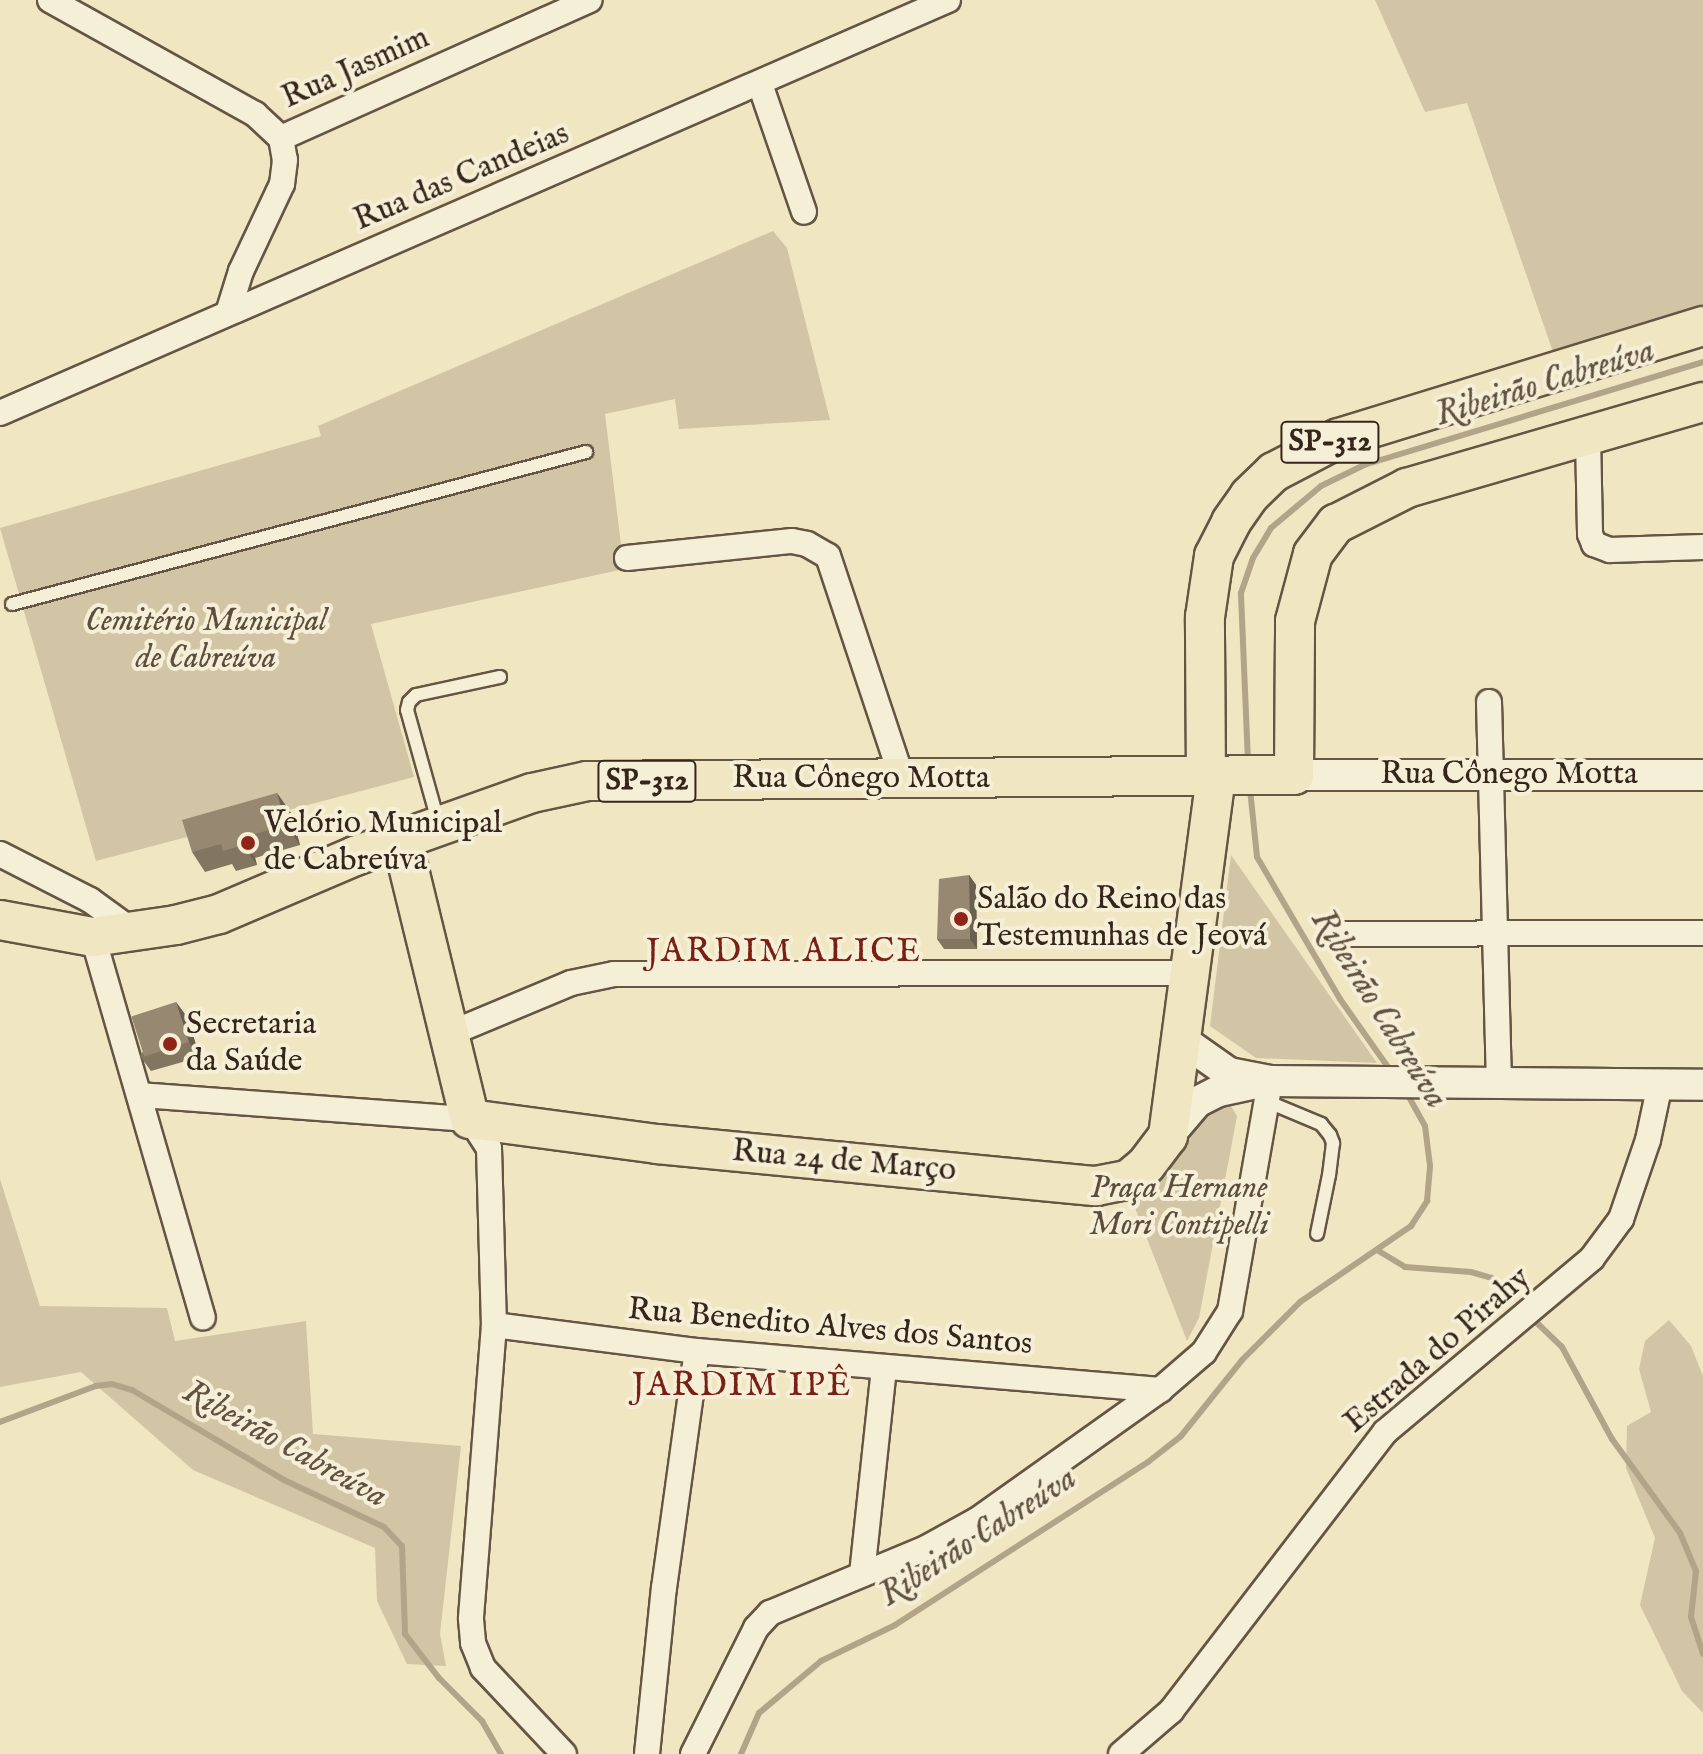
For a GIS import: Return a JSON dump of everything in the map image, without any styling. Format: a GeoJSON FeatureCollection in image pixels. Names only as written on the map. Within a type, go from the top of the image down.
{"type":"FeatureCollection","features":[{"type":"Feature","properties":{"kind":"main road","name":"SP-312"},"geometry":{"type":"LineString","coordinates":[[1217,777],[1205,617],[1214,556],[1231,522],[1249,496],[1274,472],[1339,438],[1703,326]]}},
{"type":"Feature","properties":{"kind":"main road","name":"SP-312"},"geometry":{"type":"LineString","coordinates":[[1281,776],[1295,621],[1313,554],[1336,524],[1407,488],[1703,402]]}},
{"type":"Feature","properties":{"kind":"main road","name":"Rua Cônego Motta"},"geometry":{"type":"LineString","coordinates":[[0,920],[93,937],[134,932],[219,914],[298,883],[355,856],[532,793],[587,781],[1281,776]]}},
{"type":"Feature","properties":{"kind":"main road","name":"Rua 24 de Março"},"geometry":{"type":"LineString","coordinates":[[470,1119],[657,1144],[1096,1186],[1128,1180],[1146,1165],[1168,1136],[1186,1093],[1182,1040],[1217,777]]}},
{"type":"Feature","properties":{"kind":"main road"},"geometry":{"type":"LineString","coordinates":[[402,841],[470,1119]]}},
{"type":"Feature","properties":{"kind":"street"},"geometry":{"type":"LineString","coordinates":[[50,0],[255,114],[281,138],[285,160],[282,184],[241,271],[228,313]]}},
{"type":"Feature","properties":{"kind":"street","name":"Rua Jasmim"},"geometry":{"type":"LineString","coordinates":[[281,138],[589,0]]}},
{"type":"Feature","properties":{"kind":"street","name":"Rua das Candeias"},"geometry":{"type":"LineString","coordinates":[[0,413],[948,0]]}},
{"type":"Feature","properties":{"kind":"street"},"geometry":{"type":"LineString","coordinates":[[760,84],[804,212]]}},
{"type":"Feature","properties":{"kind":"street"},"geometry":{"type":"LineString","coordinates":[[1588,437],[1590,534],[1594,544],[1610,550],[1703,547]]}},
{"type":"Feature","properties":{"kind":"street"},"geometry":{"type":"LineString","coordinates":[[627,558],[792,541],[807,544],[828,556],[902,779]]}},
{"type":"Feature","properties":{"kind":"street"},"geometry":{"type":"LineString","coordinates":[[1489,702],[1499,1083]]}},
{"type":"Feature","properties":{"kind":"street","name":"Rua Cônego Motta"},"geometry":{"type":"LineString","coordinates":[[1281,776],[1703,775]]}},
{"type":"Feature","properties":{"kind":"street"},"geometry":{"type":"LineString","coordinates":[[0,854],[90,900],[134,932]]}},
{"type":"Feature","properties":{"kind":"street"},"geometry":{"type":"LineString","coordinates":[[1337,934],[1703,933]]}},
{"type":"Feature","properties":{"kind":"street"},"geometry":{"type":"LineString","coordinates":[[93,937],[203,1317]]}},
{"type":"Feature","properties":{"kind":"street"},"geometry":{"type":"LineString","coordinates":[[449,1034],[580,980],[614,974],[1190,973]]}},
{"type":"Feature","properties":{"kind":"street"},"geometry":{"type":"LineString","coordinates":[[1182,1040],[1229,1073],[1268,1091]]}},
{"type":"Feature","properties":{"kind":"street"},"geometry":{"type":"LineString","coordinates":[[1186,1093],[1268,1091],[1378,1082],[1703,1085]]}},
{"type":"Feature","properties":{"kind":"street","name":"Estrada do Pirahy"},"geometry":{"type":"LineString","coordinates":[[1121,1754],[1171,1711],[1385,1432],[1592,1258],[1621,1219],[1648,1140],[1660,1084]]}},
{"type":"Feature","properties":{"kind":"street"},"geometry":{"type":"LineString","coordinates":[[693,1754],[756,1628],[770,1613],[926,1548],[977,1520],[1160,1390],[1204,1352],[1230,1311],[1268,1091]]}},
{"type":"Feature","properties":{"kind":"street","name":"Rua 24 de Março"},"geometry":{"type":"LineString","coordinates":[[140,1095],[470,1119]]}},
{"type":"Feature","properties":{"kind":"street"},"geometry":{"type":"LineString","coordinates":[[470,1119],[489,1148],[494,1325],[471,1619],[473,1643],[483,1668],[564,1754]]}},
{"type":"Feature","properties":{"kind":"street","name":"Rua Benedito Alves dos Santos"},"geometry":{"type":"LineString","coordinates":[[494,1325],[697,1351],[1160,1390]]}},
{"type":"Feature","properties":{"kind":"street"},"geometry":{"type":"LineString","coordinates":[[647,1754],[664,1588],[697,1351]]}},
{"type":"Feature","properties":{"kind":"street"},"geometry":{"type":"LineString","coordinates":[[862,1574],[884,1368]]}},
{"type":"Feature","properties":{"kind":"lane"},"geometry":{"type":"LineString","coordinates":[[12,604],[586,452]]}},
{"type":"Feature","properties":{"kind":"lane"},"geometry":{"type":"LineString","coordinates":[[440,827],[407,710],[409,702],[416,695],[500,677]]}},
{"type":"Feature","properties":{"kind":"lane"},"geometry":{"type":"LineString","coordinates":[[1268,1091],[1321,1124],[1333,1143],[1317,1234]]}},
{"type":"Feature","properties":{"kind":"green space"},"geometry":{"type":"Polygon","coordinates":[[[1375,0],[1703,0],[1703,310],[1554,355],[1467,103],[1425,112],[1375,0]]]}},
{"type":"Feature","properties":{"kind":"green space","name":"Cemitério Municipal de Cabreúva"},"geometry":{"type":"Polygon","coordinates":[[[773,231],[787,248],[830,420],[679,429],[675,399],[605,414],[624,569],[371,624],[414,777],[96,861],[0,528],[321,436],[318,426],[773,231]]]}},
{"type":"Feature","properties":{"kind":"green space"},"geometry":{"type":"Polygon","coordinates":[[[1231,855],[1377,1063],[1256,1058],[1210,1026],[1231,855]]]}},
{"type":"Feature","properties":{"kind":"green space","name":"Praça Hernane Mori Contipelli"},"geometry":{"type":"Polygon","coordinates":[[[1228,1101],[1237,1116],[1199,1318],[1187,1341],[1130,1195],[1188,1124],[1228,1101]]]}},
{"type":"Feature","properties":{"kind":"green space"},"geometry":{"type":"Polygon","coordinates":[[[0,1179],[40,1306],[167,1308],[175,1341],[306,1321],[313,1434],[461,1446],[440,1634],[446,1666],[407,1664],[377,1601],[375,1548],[193,1470],[81,1372],[0,1387],[0,1179]]]}},
{"type":"Feature","properties":{"kind":"green space"},"geometry":{"type":"Polygon","coordinates":[[[1669,1320],[1691,1346],[1703,1376],[1703,1713],[1682,1691],[1640,1605],[1655,1538],[1626,1468],[1627,1426],[1651,1412],[1639,1369],[1645,1341],[1669,1320]]]}},
{"type":"Feature","properties":{"kind":"building"},"geometry":{"type":"Polygon","coordinates":[[[277,793],[286,825],[241,838],[243,845],[223,851],[221,844],[192,852],[182,820],[277,793]]]}},
{"type":"Feature","properties":{"kind":"building","name":"Salão do Reino das Testemunhas de Jeová"},"geometry":{"type":"Polygon","coordinates":[[[969,875],[970,939],[937,939],[939,879],[969,875]]]}},
{"type":"Feature","properties":{"kind":"building"},"geometry":{"type":"Polygon","coordinates":[[[176,1002],[189,1042],[144,1056],[131,1017],[176,1002]]]}},
{"type":"Feature","properties":{"kind":"waterway","name":"Ribeirão Cabreúva"},"geometry":{"type":"LineString","coordinates":[[1248,762],[1241,593],[1253,558],[1271,528],[1321,486],[1364,465],[1703,362]]}},
{"type":"Feature","properties":{"kind":"waterway","name":"Ribeirão Cabreúva"},"geometry":{"type":"LineString","coordinates":[[1250,789],[1257,857],[1340,999],[1393,1074]]}},
{"type":"Feature","properties":{"kind":"waterway","name":"Ribeirão Cabreúva"},"geometry":{"type":"LineString","coordinates":[[741,1754],[759,1713],[821,1661],[895,1625],[1148,1462],[1181,1436],[1242,1360],[1300,1302],[1411,1226],[1427,1201],[1430,1166],[1425,1126],[1407,1093]]}},
{"type":"Feature","properties":{"kind":"waterway"},"geometry":{"type":"LineString","coordinates":[[1377,1250],[1405,1267],[1471,1272],[1492,1278],[1512,1298]]}},
{"type":"Feature","properties":{"kind":"waterway"},"geometry":{"type":"LineString","coordinates":[[1535,1321],[1562,1347],[1612,1439],[1680,1533],[1696,1571],[1691,1617],[1703,1654]]}},
{"type":"Feature","properties":{"kind":"waterway","name":"Ribeirão Cabreúva"},"geometry":{"type":"LineString","coordinates":[[0,1422],[96,1386],[112,1384],[132,1390],[284,1480],[384,1527],[402,1546],[405,1634],[439,1678],[482,1721],[501,1754]]}},
{"type":"Feature","properties":{"kind":"place","name":"Velório Municipal de Cabreúva"},"geometry":{"type":"Point","coordinates":[248,843]}},
{"type":"Feature","properties":{"kind":"place","name":"Salão do Reino das Testemunhas de Jeová"},"geometry":{"type":"Point","coordinates":[961,919]}},
{"type":"Feature","properties":{"kind":"place","name":"Secretaria da Saúde"},"geometry":{"type":"Point","coordinates":[170,1044]}},
{"type":"Feature","properties":{"kind":"district","name":"JARDIM ALICE"},"geometry":{"type":"Point","coordinates":[784,952]}},
{"type":"Feature","properties":{"kind":"district","name":"JARDIM IPÊ"},"geometry":{"type":"Point","coordinates":[742,1386]}}]}
